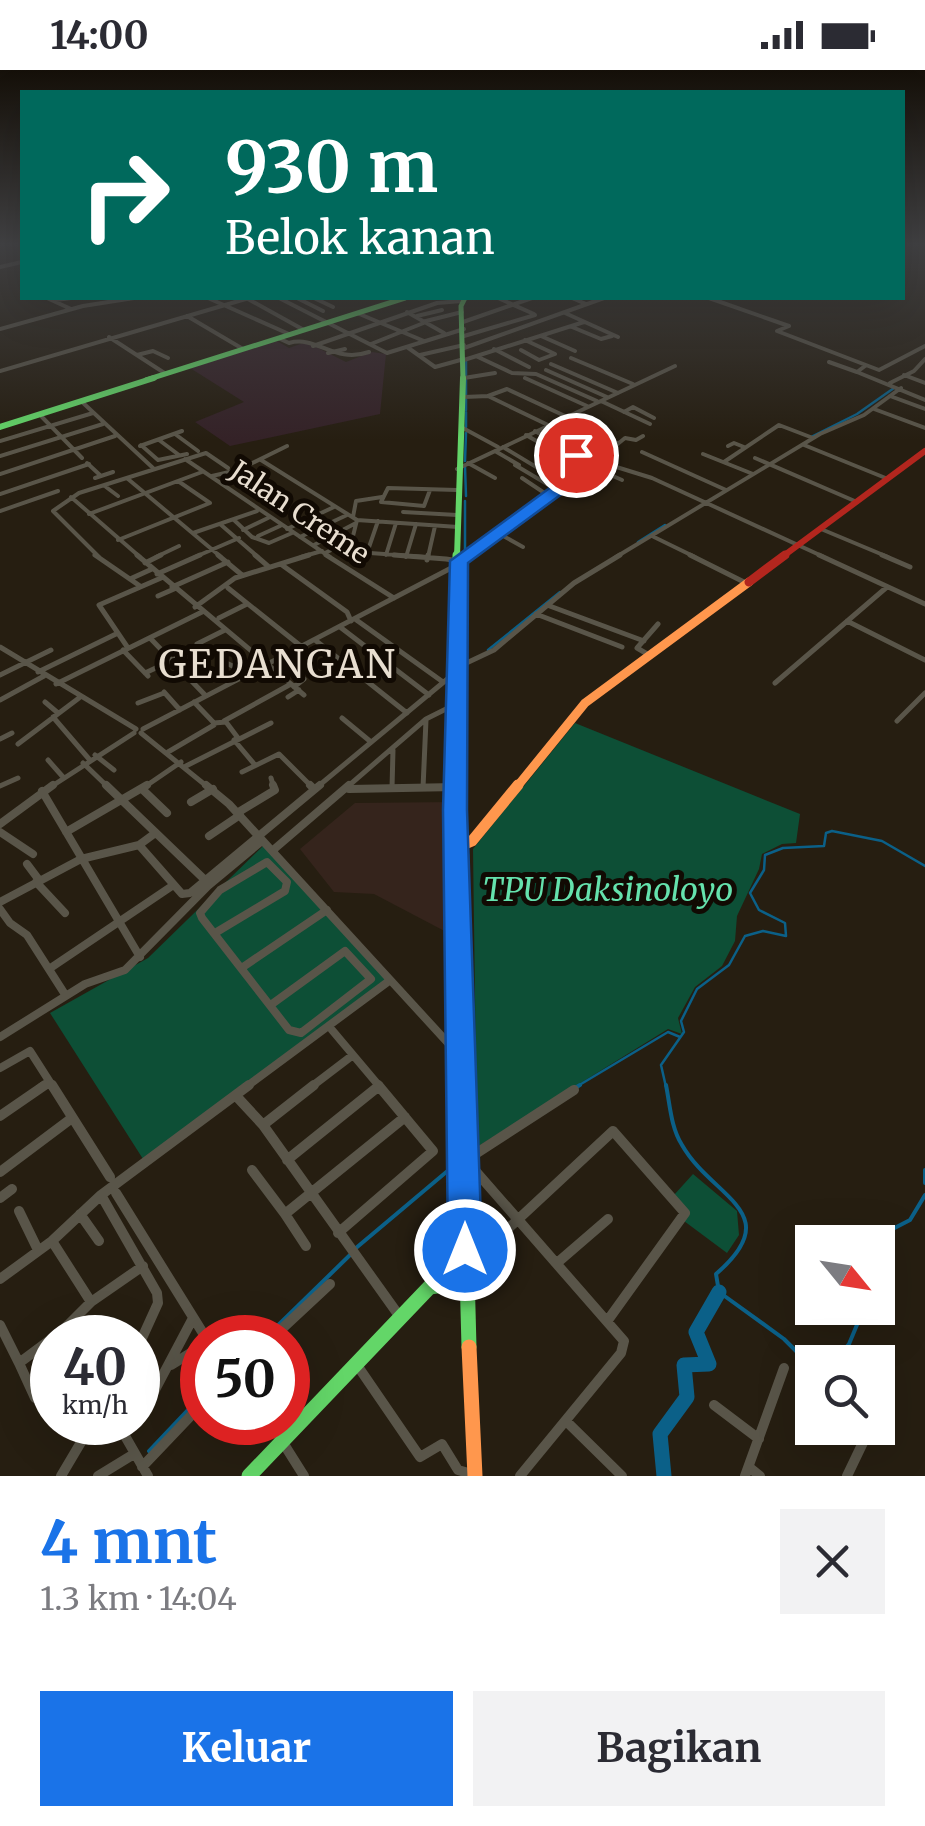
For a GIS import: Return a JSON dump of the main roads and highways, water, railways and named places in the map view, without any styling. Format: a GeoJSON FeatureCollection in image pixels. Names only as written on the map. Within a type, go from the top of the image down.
{"type":"FeatureCollection","features":[{"type":"Feature","properties":{"kind":"waterway"},"geometry":{"type":"LineString","coordinates":[[466,360],[466,395]]}},
{"type":"Feature","properties":{"kind":"waterway"},"geometry":{"type":"LineString","coordinates":[[811,437],[857,414],[894,388]]}},
{"type":"Feature","properties":{"kind":"waterway"},"geometry":{"type":"LineString","coordinates":[[466,399],[466,410]]}},
{"type":"Feature","properties":{"kind":"waterway"},"geometry":{"type":"LineString","coordinates":[[466,412],[466,427]]}},
{"type":"Feature","properties":{"kind":"waterway"},"geometry":{"type":"LineString","coordinates":[[465,461],[466,433]]}},
{"type":"Feature","properties":{"kind":"waterway"},"geometry":{"type":"LineString","coordinates":[[465,467],[466,496]]}},
{"type":"Feature","properties":{"kind":"waterway"},"geometry":{"type":"LineString","coordinates":[[465,501],[465,564]]}},
{"type":"Feature","properties":{"kind":"waterway"},"geometry":{"type":"LineString","coordinates":[[638,542],[665,525]]}},
{"type":"Feature","properties":{"kind":"waterway"},"geometry":{"type":"LineString","coordinates":[[488,650],[560,592]]}},
{"type":"Feature","properties":{"kind":"waterway"},"geometry":{"type":"LineString","coordinates":[[464,594],[464,707]]}},
{"type":"Feature","properties":{"kind":"waterway"},"geometry":{"type":"LineString","coordinates":[[465,712],[466,839]]}},
{"type":"Feature","properties":{"kind":"waterway"},"geometry":{"type":"LineString","coordinates":[[666,1087],[661,1065],[684,1032],[681,1021],[697,989],[729,965],[745,936],[763,931],[786,936],[785,923],[759,910],[750,893],[764,870],[765,855],[783,848],[824,846],[826,833],[832,831],[882,841],[925,866]]}},
{"type":"Feature","properties":{"kind":"waterway"},"geometry":{"type":"LineString","coordinates":[[468,854],[473,1068]]}},
{"type":"Feature","properties":{"kind":"waterway"},"geometry":{"type":"LineString","coordinates":[[576,1087],[668,1032],[680,1037]]}},
{"type":"Feature","properties":{"kind":"waterway"},"geometry":{"type":"LineString","coordinates":[[473,1077],[473,1085]]}},
{"type":"Feature","properties":{"kind":"waterway"},"geometry":{"type":"LineString","coordinates":[[473,1085],[475,1150]]}},
{"type":"Feature","properties":{"kind":"waterway"},"geometry":{"type":"LineString","coordinates":[[575,1088],[580,1085]]}},
{"type":"Feature","properties":{"kind":"waterway"},"geometry":{"type":"LineString","coordinates":[[666,1085],[673,1124],[682,1145],[745,1220],[745,1235],[736,1253],[716,1274],[719,1292],[795,1350]]}},
{"type":"Feature","properties":{"kind":"waterway"},"geometry":{"type":"LineString","coordinates":[[356,1248],[457,1163]]}},
{"type":"Feature","properties":{"kind":"waterway"},"geometry":{"type":"LineString","coordinates":[[925,1170],[925,1183]]}},
{"type":"Feature","properties":{"kind":"waterway"},"geometry":{"type":"LineString","coordinates":[[895,1228],[910,1220],[925,1195]]}},
{"type":"Feature","properties":{"kind":"waterway"},"geometry":{"type":"LineString","coordinates":[[289,1315],[351,1254]]}},
{"type":"Feature","properties":{"kind":"waterway"},"geometry":{"type":"LineString","coordinates":[[664,1476],[660,1434],[687,1397],[684,1365],[709,1364],[696,1332],[719,1292]]}},
{"type":"Feature","properties":{"kind":"waterway"},"geometry":{"type":"LineString","coordinates":[[848,1345],[857,1325]]}},
{"type":"Feature","properties":{"kind":"waterway"},"geometry":{"type":"LineString","coordinates":[[149,1451],[180,1418]]}},
{"type":"Feature","properties":{"kind":"district","name":"GEDANGAN"},"geometry":{"type":"Point","coordinates":[278,664]}},
{"type":"Feature","properties":{"kind":"park label","name":"TPU Daksinoloyo"},"geometry":{"type":"Point","coordinates":[608,890]}}]}
